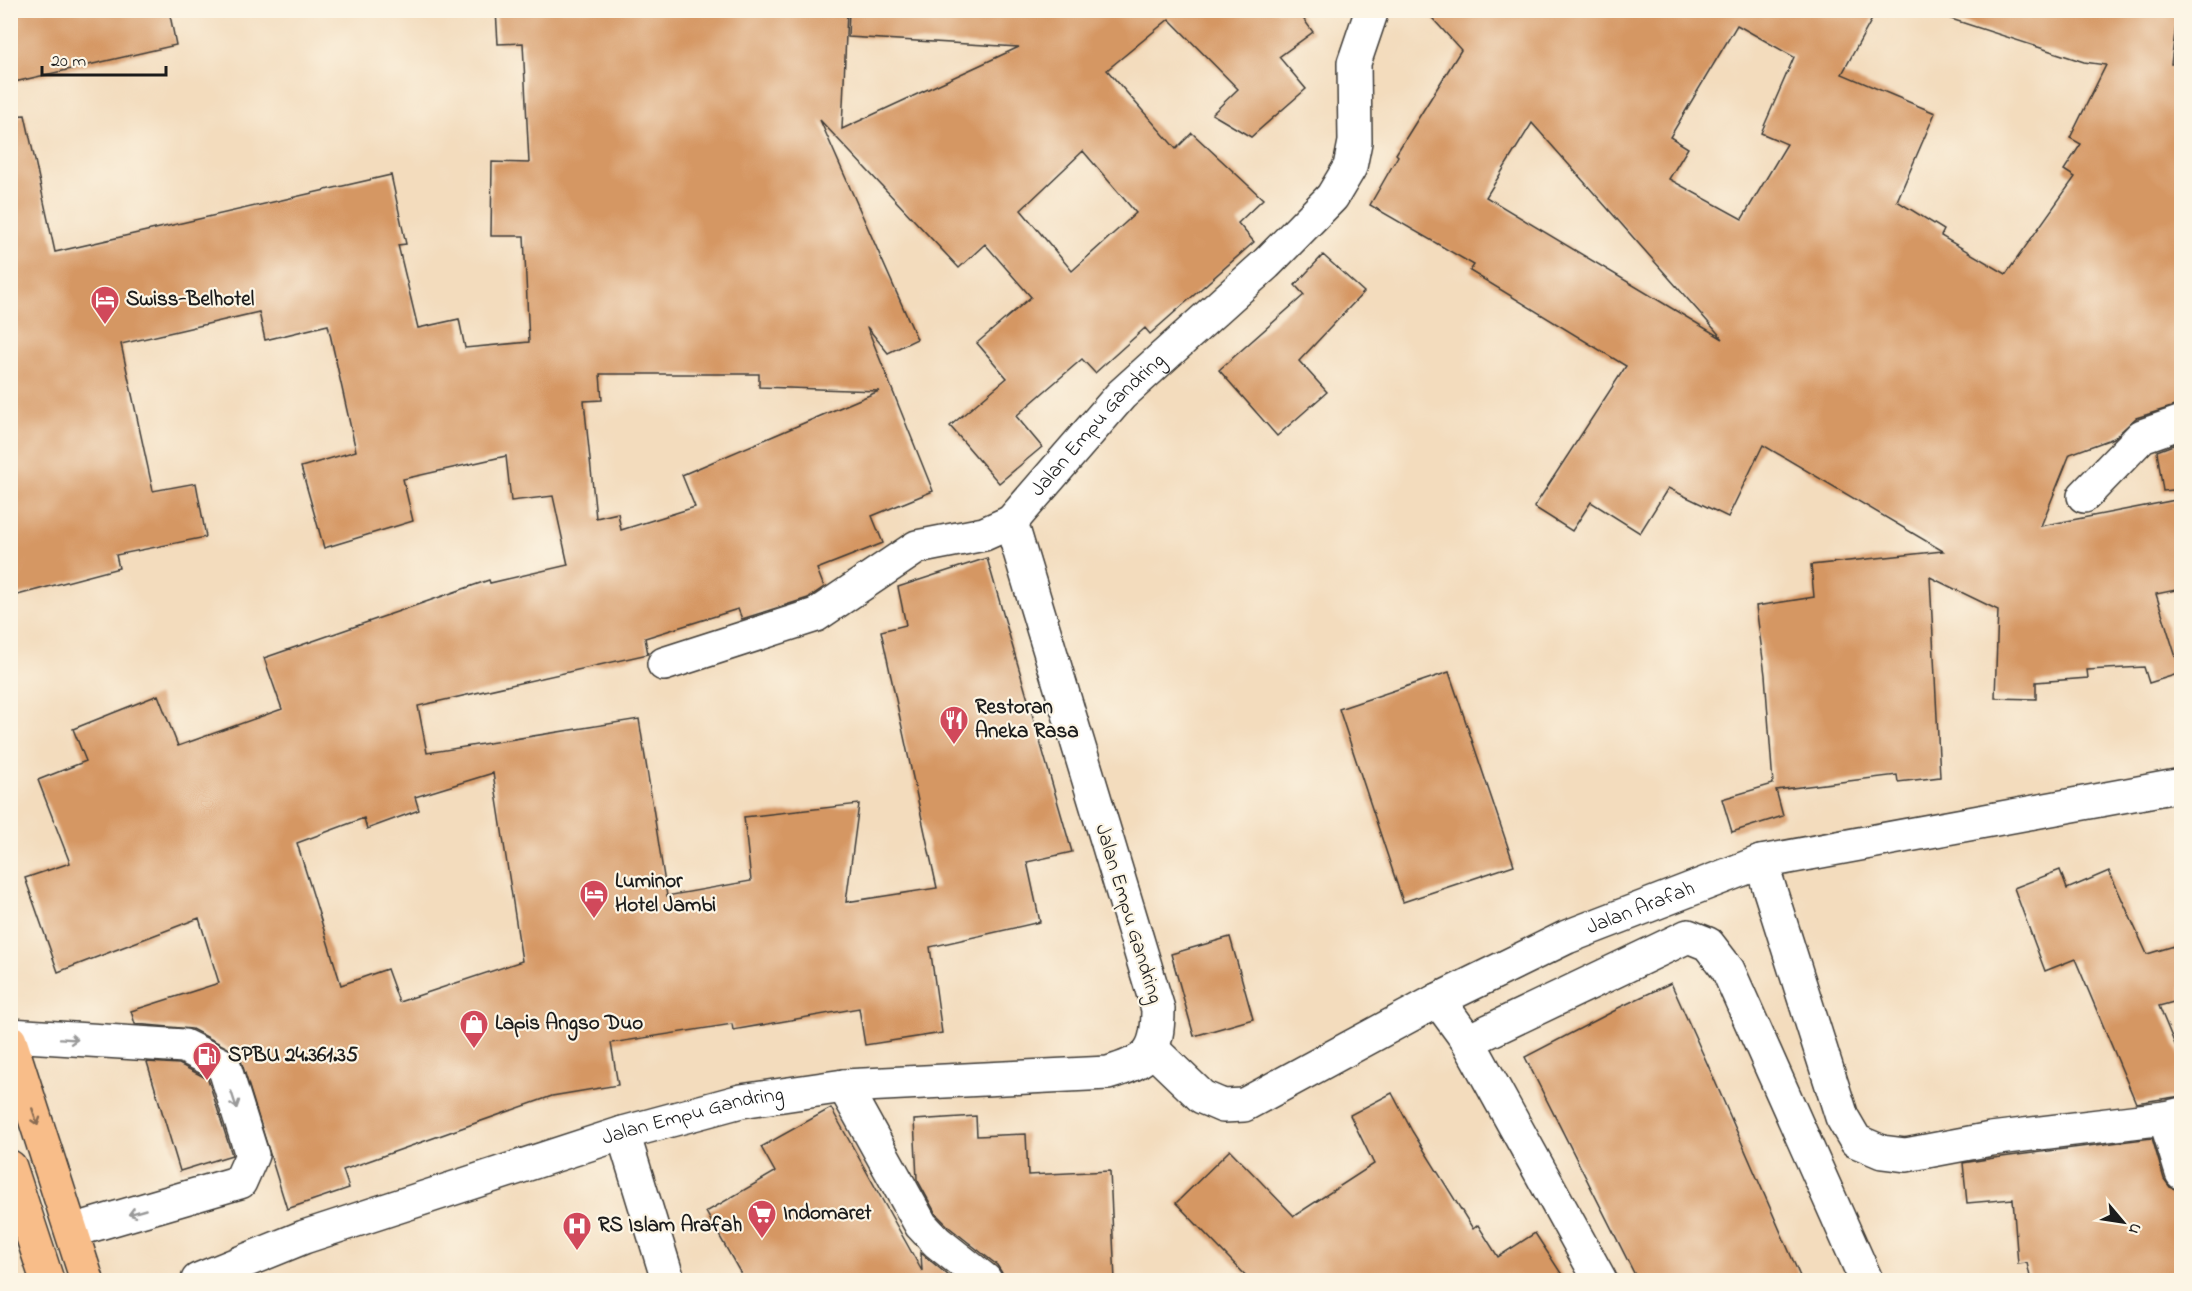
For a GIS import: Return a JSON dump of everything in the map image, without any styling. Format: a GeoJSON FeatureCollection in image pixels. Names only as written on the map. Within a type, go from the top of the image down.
{"type":"FeatureCollection","features":[{"type":"Feature","properties":{"kind":"main road"},"geometry":{"type":"LineString","coordinates":[[10,1041],[87,1281]]}},
{"type":"Feature","properties":{"kind":"main road"},"geometry":{"type":"LineString","coordinates":[[10,1167],[47,1281]]}},
{"type":"Feature","properties":{"kind":"street","name":"Jalan Empu Gandring"},"geometry":{"type":"LineString","coordinates":[[198,1281],[304,1236],[622,1133],[741,1101],[844,1086],[1108,1073],[1131,1067],[1153,1050],[1158,1029],[1158,1009],[1011,522],[1121,395],[1266,264],[1332,197],[1350,167],[1355,142],[1354,63],[1372,10]]}},
{"type":"Feature","properties":{"kind":"street"},"geometry":{"type":"LineString","coordinates":[[2084,496],[2142,436],[2181,422]]}},
{"type":"Feature","properties":{"kind":"street"},"geometry":{"type":"LineString","coordinates":[[664,664],[816,615],[917,547],[984,534],[1011,522]]}},
{"type":"Feature","properties":{"kind":"street","name":"Jalan Arafah"},"geometry":{"type":"LineString","coordinates":[[1153,1050],[1202,1096],[1223,1106],[1244,1105],[1438,1000],[1567,937],[1761,862],[2181,785]]}},
{"type":"Feature","properties":{"kind":"street"},"geometry":{"type":"LineString","coordinates":[[1761,862],[1842,1116],[1856,1141],[1882,1152],[1906,1155],[1991,1139],[2173,1116],[2181,1173]]}},
{"type":"Feature","properties":{"kind":"street"},"geometry":{"type":"LineString","coordinates":[[1468,1041],[1688,936],[1708,944],[1728,970],[1866,1281]]}},
{"type":"Feature","properties":{"kind":"street"},"geometry":{"type":"LineString","coordinates":[[1438,1000],[1468,1041],[1600,1281]]}},
{"type":"Feature","properties":{"kind":"street"},"geometry":{"type":"LineString","coordinates":[[10,1035],[184,1046],[224,1066],[252,1155],[240,1182],[72,1231]]}},
{"type":"Feature","properties":{"kind":"street"},"geometry":{"type":"LineString","coordinates":[[844,1086],[921,1226],[985,1281]]}},
{"type":"Feature","properties":{"kind":"street"},"geometry":{"type":"LineString","coordinates":[[622,1133],[668,1281]]}},
{"type":"Feature","properties":{"kind":"building"},"geometry":{"type":"Polygon","coordinates":[[[10,10],[169,10],[176,45],[10,83],[10,10]]]}},
{"type":"Feature","properties":{"kind":"building"},"geometry":{"type":"Polygon","coordinates":[[[496,10],[847,10],[842,129],[1019,47],[848,37],[849,10],[1297,10],[1313,32],[1279,57],[1306,89],[1251,137],[1212,114],[1238,89],[1169,19],[1107,70],[1176,149],[1192,133],[1263,199],[1238,223],[1254,242],[1150,334],[1145,328],[1095,373],[1082,359],[1016,416],[1042,447],[999,483],[950,426],[1007,378],[977,343],[1031,297],[985,244],[959,268],[820,120],[917,339],[888,353],[867,327],[933,491],[872,516],[883,543],[817,569],[824,587],[808,598],[742,619],[738,609],[645,638],[648,654],[418,706],[427,753],[639,719],[667,896],[751,881],[744,817],[859,804],[846,902],[937,888],[881,631],[906,625],[898,587],[987,558],[1072,852],[1027,862],[1040,922],[930,947],[942,1033],[865,1045],[859,1008],[733,1030],[732,1024],[611,1043],[618,1085],[552,1096],[343,1170],[349,1188],[287,1209],[239,1054],[192,1029],[135,1024],[131,1011],[219,983],[199,918],[58,972],[25,878],[70,863],[38,780],[86,761],[73,729],[158,695],[178,746],[282,709],[264,658],[489,580],[490,583],[568,565],[553,496],[511,501],[506,456],[403,479],[413,521],[324,548],[301,467],[356,451],[328,325],[265,340],[259,312],[121,344],[153,491],[196,483],[206,537],[116,555],[119,568],[10,597],[10,116],[25,115],[55,252],[391,175],[406,244],[398,245],[418,328],[459,319],[465,348],[529,342],[524,236],[491,236],[492,162],[529,163],[523,43],[498,44],[496,10]],[[1083,151],[1021,210],[1072,271],[1136,213],[1083,151]],[[600,374],[602,400],[584,401],[596,518],[618,513],[621,530],[695,507],[682,475],[879,391],[759,387],[759,374],[600,374]],[[493,773],[415,797],[419,810],[367,829],[364,818],[297,843],[341,985],[387,969],[399,1002],[522,961],[493,773]]]}},
{"type":"Feature","properties":{"kind":"building"},"geometry":{"type":"Polygon","coordinates":[[[1425,10],[1877,10],[1842,74],[1935,113],[1897,201],[1944,230],[1941,236],[2006,274],[2075,177],[2064,170],[2081,144],[2070,138],[2106,65],[2084,62],[1945,17],[1947,10],[2178,10],[2171,64],[2181,64],[2181,404],[2136,418],[2114,438],[2070,454],[2041,526],[2181,499],[2181,589],[2156,594],[2181,673],[2149,683],[2144,667],[2087,670],[2088,678],[2036,682],[2036,699],[1995,698],[1998,610],[1930,577],[1940,777],[1898,782],[1897,775],[1776,790],[1783,816],[1732,832],[1722,799],[1773,784],[1765,675],[1756,606],[1814,597],[1811,565],[1943,551],[1763,445],[1728,517],[1668,488],[1640,533],[1591,502],[1572,531],[1534,507],[1626,366],[1470,271],[1474,265],[1370,205],[1398,156],[1396,154],[1461,50],[1425,10]],[[1737,25],[1670,137],[1688,148],[1669,179],[1742,219],[1787,144],[1761,133],[1794,57],[1737,25]],[[1532,123],[1486,197],[1723,339],[1532,123]]]}},
{"type":"Feature","properties":{"kind":"building"},"geometry":{"type":"Polygon","coordinates":[[[1323,255],[1364,292],[1299,361],[1327,392],[1277,436],[1219,370],[1304,295],[1295,285],[1323,255]]]}},
{"type":"Feature","properties":{"kind":"building"},"geometry":{"type":"Polygon","coordinates":[[[2181,442],[2181,489],[2163,491],[2157,451],[2181,442]]]}},
{"type":"Feature","properties":{"kind":"building"},"geometry":{"type":"Polygon","coordinates":[[[1449,672],[1514,865],[1403,902],[1339,709],[1449,672]]]}},
{"type":"Feature","properties":{"kind":"building"},"geometry":{"type":"Polygon","coordinates":[[[2060,870],[2067,889],[2109,871],[2147,954],[2181,944],[2181,1000],[2159,1006],[2181,1059],[2181,1096],[2136,1103],[2075,959],[2045,971],[2014,888],[2060,870]]]}},
{"type":"Feature","properties":{"kind":"building"},"geometry":{"type":"Polygon","coordinates":[[[1230,937],[1253,1019],[1194,1036],[1171,954],[1230,937]]]}},
{"type":"Feature","properties":{"kind":"building"},"geometry":{"type":"Polygon","coordinates":[[[1671,983],[1802,1281],[1638,1281],[1525,1057],[1671,983]]]}},
{"type":"Feature","properties":{"kind":"building"},"geometry":{"type":"Polygon","coordinates":[[[147,1062],[179,1064],[208,1079],[232,1155],[180,1171],[147,1062]]]}},
{"type":"Feature","properties":{"kind":"building"},"geometry":{"type":"Polygon","coordinates":[[[1392,1093],[1412,1131],[1473,1229],[1478,1225],[1498,1257],[1535,1233],[1566,1281],[1251,1281],[1176,1203],[1230,1150],[1294,1216],[1374,1164],[1350,1115],[1392,1093]]]}},
{"type":"Feature","properties":{"kind":"building"},"geometry":{"type":"Polygon","coordinates":[[[831,1108],[922,1271],[921,1253],[955,1281],[745,1281],[706,1212],[775,1172],[761,1147],[831,1108]]]}},
{"type":"Feature","properties":{"kind":"building"},"geometry":{"type":"Polygon","coordinates":[[[976,1116],[977,1136],[1026,1134],[1028,1175],[1110,1171],[1115,1281],[1003,1281],[1002,1273],[997,1265],[936,1214],[917,1179],[914,1120],[976,1116]]]}},
{"type":"Feature","properties":{"kind":"building"},"geometry":{"type":"Polygon","coordinates":[[[2152,1138],[2164,1179],[2170,1187],[2181,1191],[2181,1281],[2031,1281],[2027,1263],[2018,1264],[2013,1199],[1967,1203],[1963,1163],[2152,1138]]]}},
{"type":"Feature","properties":{"kind":"place","name":"Swiss-Belhotel"},"geometry":{"type":"Point","coordinates":[105,326]}},
{"type":"Feature","properties":{"kind":"place","name":"Restoran Aneka Rasa"},"geometry":{"type":"Point","coordinates":[954,746]}},
{"type":"Feature","properties":{"kind":"place","name":"Luminor Hotel Jambi"},"geometry":{"type":"Point","coordinates":[594,920]}},
{"type":"Feature","properties":{"kind":"place","name":"Lapis Angso Duo"},"geometry":{"type":"Point","coordinates":[474,1050]}},
{"type":"Feature","properties":{"kind":"place","name":"SPBU 24.361.35"},"geometry":{"type":"Point","coordinates":[207,1082]}},
{"type":"Feature","properties":{"kind":"place","name":"Indomaret"},"geometry":{"type":"Point","coordinates":[762,1240]}},
{"type":"Feature","properties":{"kind":"place","name":"RS Islam Arafah"},"geometry":{"type":"Point","coordinates":[577,1252]}}]}
